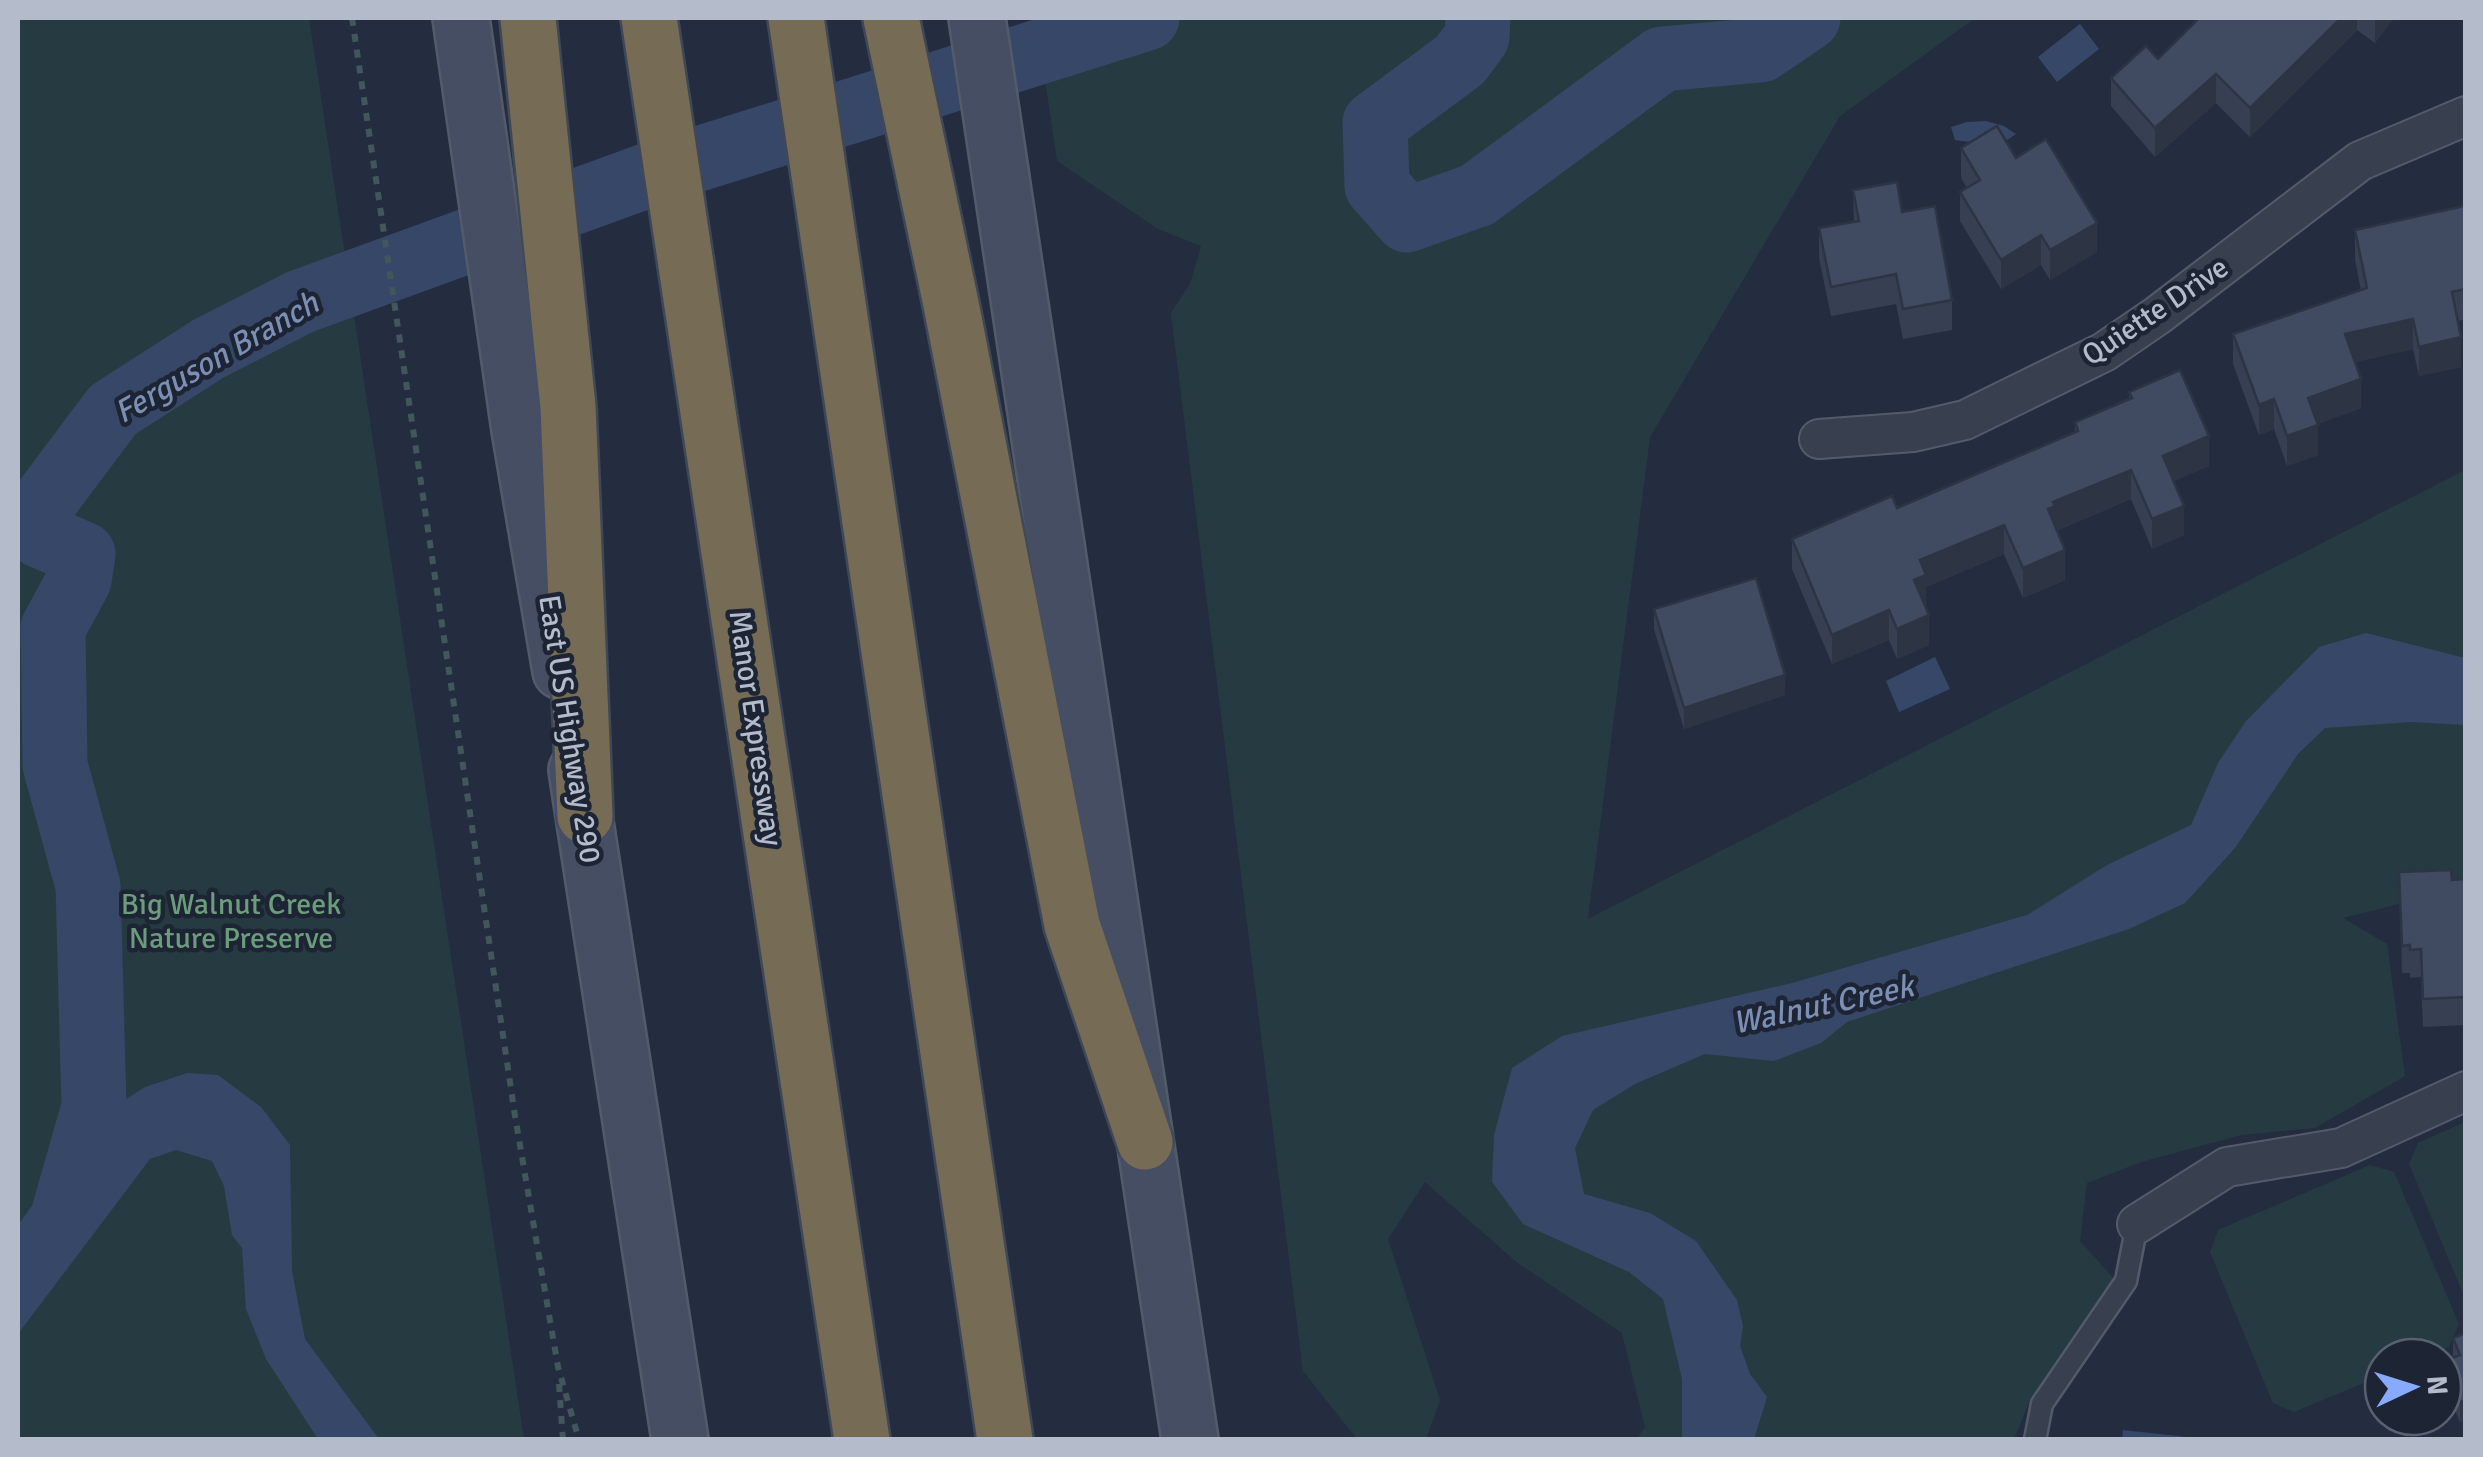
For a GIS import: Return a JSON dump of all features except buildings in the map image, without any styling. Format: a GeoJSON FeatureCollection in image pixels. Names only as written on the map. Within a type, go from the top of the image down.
{"type":"FeatureCollection","features":[{"type":"Feature","properties":{"kind":"highway"},"geometry":{"type":"LineString","coordinates":[[528,18],[544,419],[585,816]]}},
{"type":"Feature","properties":{"kind":"highway","name":"Manor Expressway"},"geometry":{"type":"LineString","coordinates":[[649,18],[862,1440]]}},
{"type":"Feature","properties":{"kind":"highway"},"geometry":{"type":"LineString","coordinates":[[796,18],[1005,1440]]}},
{"type":"Feature","properties":{"kind":"highway"},"geometry":{"type":"LineString","coordinates":[[890,18],[951,304],[1072,925],[1145,1142]]}},
{"type":"Feature","properties":{"kind":"main road"},"geometry":{"type":"LineString","coordinates":[[461,18],[544,419]]}},
{"type":"Feature","properties":{"kind":"main road"},"geometry":{"type":"LineString","coordinates":[[977,18],[1190,1440]]}},
{"type":"Feature","properties":{"kind":"main road","name":"East US Highway 290"},"geometry":{"type":"LineString","coordinates":[[585,816],[680,1440]]}},
{"type":"Feature","properties":{"kind":"street","name":"Quiette Drive"},"geometry":{"type":"LineString","coordinates":[[1818,439],[1913,432],[1965,420],[2104,352],[2360,161],[2466,116]]}},
{"type":"Feature","properties":{"kind":"street"},"geometry":{"type":"LineString","coordinates":[[2136,1224],[2226,1166],[2340,1148],[2466,1091]]}},
{"type":"Feature","properties":{"kind":"lane"},"geometry":{"type":"LineString","coordinates":[[2035,1440],[2042,1404],[2126,1280],[2136,1224]]}},
{"type":"Feature","properties":{"kind":"path"},"geometry":{"type":"LineString","coordinates":[[352,18],[515,1116],[558,1368],[563,1440]]}},
{"type":"Feature","properties":{"kind":"path"},"geometry":{"type":"LineString","coordinates":[[558,1368],[579,1440]]}},
{"type":"Feature","properties":{"kind":"green space","name":"Big Walnut Creek Nature Preserve"},"geometry":{"type":"Polygon","coordinates":[[[18,18],[309,18],[524,1439],[18,1439],[18,18]]]}},
{"type":"Feature","properties":{"kind":"green space"},"geometry":{"type":"Polygon","coordinates":[[[1036,18],[1975,18],[1840,116],[1650,437],[1588,919],[2465,470],[2465,887],[2343,918],[2387,944],[2405,1076],[2315,1128],[2241,1135],[2141,1162],[2087,1183],[2080,1241],[2116,1281],[2028,1405],[2014,1439],[1637,1439],[1645,1427],[1622,1333],[1518,1263],[1425,1182],[1388,1239],[1440,1400],[1426,1439],[1357,1439],[1303,1371],[1171,313],[1190,284],[1201,246],[1158,229],[1057,161],[1036,18]]]}},
{"type":"Feature","properties":{"kind":"green space"},"geometry":{"type":"Polygon","coordinates":[[[2465,1122],[2465,1298],[2409,1164],[2418,1143],[2465,1122]]]}},
{"type":"Feature","properties":{"kind":"green space"},"geometry":{"type":"Polygon","coordinates":[[[2370,1165],[2394,1172],[2459,1324],[2453,1337],[2363,1337],[2363,1383],[2294,1412],[2273,1403],[2210,1252],[2218,1230],[2370,1165]]]}},
{"type":"Feature","properties":{"kind":"water"},"geometry":{"type":"Polygon","coordinates":[[[2080,24],[2099,49],[2057,82],[2038,57],[2080,24]]]}},
{"type":"Feature","properties":{"kind":"water"},"geometry":{"type":"Polygon","coordinates":[[[1986,121],[2016,134],[1994,149],[1955,140],[1951,127],[1986,121]]]}},
{"type":"Feature","properties":{"kind":"water","name":"Walnut Creek"},"geometry":{"type":"Polygon","coordinates":[[[2366,633],[2465,658],[2465,725],[2411,722],[2325,728],[2298,754],[2235,848],[2185,903],[2129,929],[1847,1022],[1821,1043],[1774,1061],[1705,1054],[1635,1084],[1593,1110],[1575,1148],[1584,1194],[1650,1213],[1696,1241],[1737,1300],[1743,1326],[1740,1346],[1750,1374],[1767,1397],[1754,1439],[1682,1439],[1682,1379],[1663,1299],[1629,1272],[1523,1224],[1492,1182],[1494,1135],[1512,1068],[1562,1036],[1792,983],[2027,915],[2107,865],[2191,825],[2218,763],[2246,721],[2319,647],[2366,633]]]}},
{"type":"Feature","properties":{"kind":"water"},"geometry":{"type":"Polygon","coordinates":[[[1935,657],[1950,689],[1899,712],[1886,681],[1935,657]]]}},
{"type":"Feature","properties":{"kind":"water"},"geometry":{"type":"Polygon","coordinates":[[[187,1073],[218,1075],[261,1107],[290,1145],[292,1271],[305,1339],[379,1439],[318,1439],[266,1359],[246,1309],[242,1248],[232,1235],[224,1186],[212,1161],[176,1150],[150,1159],[18,1334],[18,1225],[62,1164],[114,1107],[145,1087],[187,1073]]]}},
{"type":"Feature","properties":{"kind":"water"},"geometry":{"type":"Polygon","coordinates":[[[2123,1430],[2196,1438],[2197,1439],[2122,1439],[2123,1430]]]}},
{"type":"Feature","properties":{"kind":"waterway","name":"Ferguson Branch"},"geometry":{"type":"LineString","coordinates":[[61,1223],[94,1107],[88,886],[55,765],[53,628],[79,580],[83,554],[41,536],[44,502],[113,410],[208,349],[300,302],[657,172],[1147,18]]}},
{"type":"Feature","properties":{"kind":"waterway","name":"Ferguson Branch"},"geometry":{"type":"LineString","coordinates":[[1478,18],[1477,37],[1460,60],[1375,123],[1377,186],[1407,220],[1477,195],[1662,59],[1761,50],[1808,18]]}}]}
